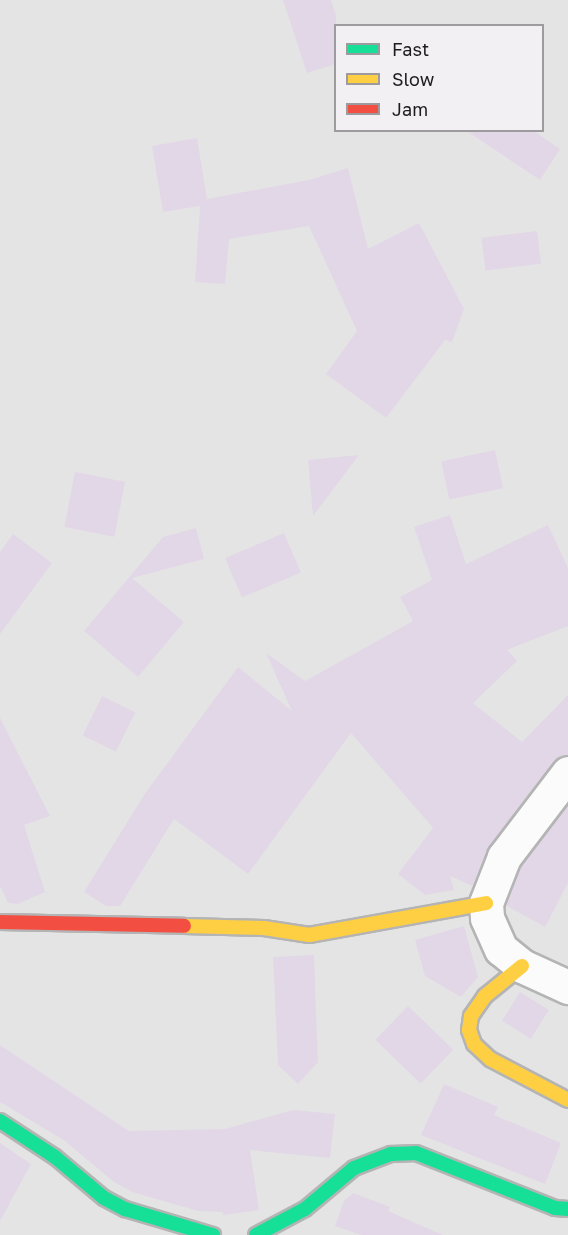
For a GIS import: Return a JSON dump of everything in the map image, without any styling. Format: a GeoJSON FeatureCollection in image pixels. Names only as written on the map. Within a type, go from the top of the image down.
{"type":"FeatureCollection","features":[{"type":"Feature","properties":{"kind":"street"},"geometry":{"type":"LineString","coordinates":[[568,773],[504,856],[486,903],[492,932],[501,948],[522,966],[568,987]]}},
{"type":"Feature","properties":{"kind":"street"},"geometry":{"type":"LineString","coordinates":[[0,922],[264,928],[309,935],[486,903]]}},
{"type":"Feature","properties":{"kind":"street"},"geometry":{"type":"LineString","coordinates":[[522,966],[485,996],[471,1016],[469,1030],[474,1044],[490,1059],[568,1100]]}},
{"type":"Feature","properties":{"kind":"street"},"geometry":{"type":"LineString","coordinates":[[0,1121],[114,1203],[213,1235]]}},
{"type":"Feature","properties":{"kind":"street"},"geometry":{"type":"LineString","coordinates":[[256,1235],[304,1209],[354,1168],[391,1154],[416,1153],[555,1208],[568,1209]]}},
{"type":"Feature","properties":{"kind":"building"},"geometry":{"type":"Polygon","coordinates":[[[283,0],[331,0],[336,15],[334,65],[307,73],[283,0]]]}},
{"type":"Feature","properties":{"kind":"building"},"geometry":{"type":"Polygon","coordinates":[[[468,132],[535,132],[560,149],[540,180],[468,132]]]}},
{"type":"Feature","properties":{"kind":"building"},"geometry":{"type":"Polygon","coordinates":[[[197,138],[207,199],[309,180],[348,168],[368,249],[419,223],[464,309],[452,342],[445,340],[386,418],[326,374],[357,331],[309,226],[229,239],[225,284],[195,282],[200,206],[163,212],[152,146],[197,138]]]}},
{"type":"Feature","properties":{"kind":"building"},"geometry":{"type":"Polygon","coordinates":[[[537,231],[541,264],[485,271],[481,238],[537,231]]]}},
{"type":"Feature","properties":{"kind":"building"},"geometry":{"type":"Polygon","coordinates":[[[495,450],[503,488],[449,500],[441,461],[495,450]]]}},
{"type":"Feature","properties":{"kind":"building"},"geometry":{"type":"Polygon","coordinates":[[[359,455],[313,516],[308,460],[359,455]]]}},
{"type":"Feature","properties":{"kind":"building"},"geometry":{"type":"Polygon","coordinates":[[[75,472],[125,482],[114,537],[64,527],[75,472]]]}},
{"type":"Feature","properties":{"kind":"building"},"geometry":{"type":"Polygon","coordinates":[[[450,515],[466,564],[548,525],[568,568],[568,626],[507,650],[517,661],[473,703],[522,742],[568,695],[568,755],[553,762],[489,846],[472,886],[450,876],[454,890],[425,895],[398,874],[433,828],[351,733],[248,874],[174,819],[120,906],[106,906],[84,892],[144,795],[238,667],[292,711],[266,653],[305,681],[413,621],[400,597],[432,580],[414,527],[450,515]]]}},
{"type":"Feature","properties":{"kind":"building"},"geometry":{"type":"Polygon","coordinates":[[[196,528],[204,559],[132,578],[184,622],[138,677],[84,631],[163,537],[196,528]]]}},
{"type":"Feature","properties":{"kind":"building"},"geometry":{"type":"Polygon","coordinates":[[[284,533],[301,573],[242,598],[225,558],[284,533]]]}},
{"type":"Feature","properties":{"kind":"building"},"geometry":{"type":"Polygon","coordinates":[[[13,534],[52,563],[0,634],[0,552],[13,534]]]}},
{"type":"Feature","properties":{"kind":"building"},"geometry":{"type":"Polygon","coordinates":[[[102,696],[135,712],[116,752],[83,736],[102,696]]]}},
{"type":"Feature","properties":{"kind":"building"},"geometry":{"type":"Polygon","coordinates":[[[0,718],[50,816],[24,825],[45,892],[18,904],[8,903],[0,886],[0,718]]]}},
{"type":"Feature","properties":{"kind":"building"},"geometry":{"type":"Polygon","coordinates":[[[568,804],[568,883],[545,927],[505,905],[520,866],[568,804]]]}},
{"type":"Feature","properties":{"kind":"building"},"geometry":{"type":"Polygon","coordinates":[[[464,926],[478,977],[461,997],[425,976],[415,940],[464,926]]]}},
{"type":"Feature","properties":{"kind":"building"},"geometry":{"type":"Polygon","coordinates":[[[314,955],[318,1062],[298,1084],[278,1065],[273,957],[314,955]]]}},
{"type":"Feature","properties":{"kind":"building"},"geometry":{"type":"Polygon","coordinates":[[[520,992],[549,1010],[531,1039],[502,1021],[520,992]]]}},
{"type":"Feature","properties":{"kind":"building"},"geometry":{"type":"Polygon","coordinates":[[[408,1006],[453,1050],[421,1084],[375,1040],[408,1006]]]}},
{"type":"Feature","properties":{"kind":"building"},"geometry":{"type":"Polygon","coordinates":[[[0,1045],[129,1131],[225,1129],[293,1110],[335,1114],[330,1158],[250,1150],[259,1210],[223,1215],[223,1212],[198,1211],[132,1192],[114,1182],[65,1141],[0,1102],[0,1045]]]}},
{"type":"Feature","properties":{"kind":"building"},"geometry":{"type":"Polygon","coordinates":[[[444,1084],[498,1107],[494,1115],[561,1143],[545,1184],[421,1135],[444,1084]]]}},
{"type":"Feature","properties":{"kind":"building"},"geometry":{"type":"Polygon","coordinates":[[[0,1143],[31,1164],[0,1221],[0,1143]]]}},
{"type":"Feature","properties":{"kind":"building"},"geometry":{"type":"Polygon","coordinates":[[[353,1193],[390,1207],[388,1211],[443,1235],[361,1235],[335,1226],[344,1201],[353,1193]]]}},
{"type":"Feature","properties":{"kind":"traffic: fast"},"geometry":{"type":"LineString","coordinates":[[0,1121],[55,1157],[104,1198],[125,1209],[213,1235]]}},
{"type":"Feature","properties":{"kind":"traffic: fast"},"geometry":{"type":"LineString","coordinates":[[256,1235],[305,1209],[354,1168],[391,1154],[416,1153],[555,1208],[568,1209]]}},
{"type":"Feature","properties":{"kind":"traffic: slow"},"geometry":{"type":"LineString","coordinates":[[184,926],[264,928],[309,935],[486,903]]}},
{"type":"Feature","properties":{"kind":"traffic: slow"},"geometry":{"type":"LineString","coordinates":[[522,966],[485,996],[471,1016],[469,1030],[474,1044],[490,1059],[568,1100]]}},
{"type":"Feature","properties":{"kind":"traffic: jam"},"geometry":{"type":"LineString","coordinates":[[0,922],[184,926]]}}]}
